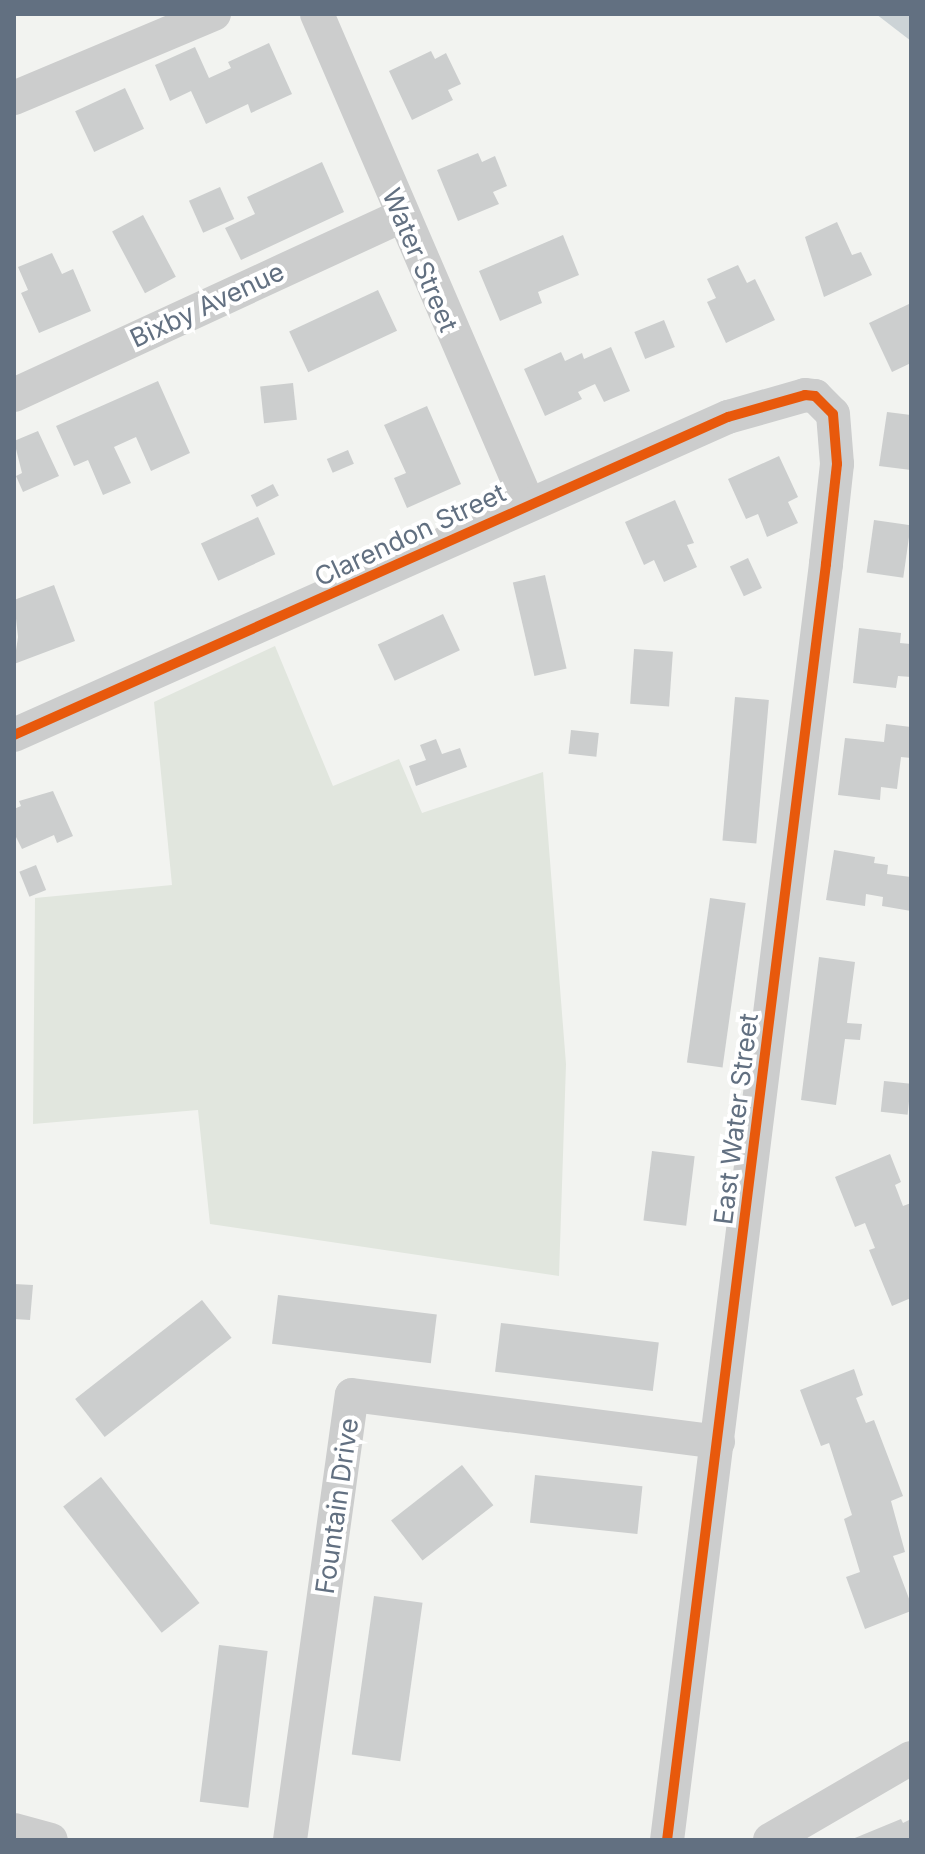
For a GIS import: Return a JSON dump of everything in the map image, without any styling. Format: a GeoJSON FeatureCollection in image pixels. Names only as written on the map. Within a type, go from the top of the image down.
{"type":"FeatureCollection","features":[{"type":"Feature","properties":{"kind":"street"},"geometry":{"type":"LineString","coordinates":[[14,98],[214,14]]}},
{"type":"Feature","properties":{"kind":"street","name":"Water Street"},"geometry":{"type":"LineString","coordinates":[[317,14],[401,216],[528,504]]}},
{"type":"Feature","properties":{"kind":"street","name":"Bixby Avenue"},"geometry":{"type":"LineString","coordinates":[[14,395],[401,216]]}},
{"type":"Feature","properties":{"kind":"street","name":"Clarendon Street"},"geometry":{"type":"LineString","coordinates":[[14,735],[197,657],[528,504],[728,417],[805,395],[828,405]]}},
{"type":"Feature","properties":{"kind":"street","name":"East Water Street"},"geometry":{"type":"LineString","coordinates":[[667,1840],[826,564],[837,464],[833,414],[828,405]]}},
{"type":"Feature","properties":{"kind":"street","name":"Fountain Drive"},"geometry":{"type":"LineString","coordinates":[[290,1840],[352,1395],[718,1442]]}},
{"type":"Feature","properties":{"kind":"street"},"geometry":{"type":"LineString","coordinates":[[770,1840],[911,1758]]}},
{"type":"Feature","properties":{"kind":"street"},"geometry":{"type":"LineString","coordinates":[[14,1830],[51,1840]]}},
{"type":"Feature","properties":{"kind":"shaded area"},"geometry":{"type":"Polygon","coordinates":[[[876,14],[911,14],[911,41],[876,14]]]}},
{"type":"Feature","properties":{"kind":"shaded area"},"geometry":{"type":"Polygon","coordinates":[[[275,646],[333,786],[399,759],[422,813],[543,772],[566,1064],[559,1276],[210,1224],[198,1110],[33,1124],[35,898],[172,885],[154,702],[275,646]]]}},
{"type":"Feature","properties":{"kind":"building"},"geometry":{"type":"Polygon","coordinates":[[[269,43],[292,94],[251,113],[248,104],[206,124],[191,91],[170,101],[155,65],[195,47],[209,78],[231,68],[228,62],[269,43]]]}},
{"type":"Feature","properties":{"kind":"building"},"geometry":{"type":"Polygon","coordinates":[[[431,51],[435,59],[446,53],[461,84],[448,90],[453,100],[412,120],[389,71],[431,51]]]}},
{"type":"Feature","properties":{"kind":"building"},"geometry":{"type":"Polygon","coordinates":[[[125,88],[144,129],[94,152],[75,111],[125,88]]]}},
{"type":"Feature","properties":{"kind":"building"},"geometry":{"type":"Polygon","coordinates":[[[478,153],[482,162],[495,156],[507,186],[493,192],[499,204],[458,221],[437,170],[478,153]]]}},
{"type":"Feature","properties":{"kind":"building"},"geometry":{"type":"Polygon","coordinates":[[[322,162],[344,212],[241,260],[225,228],[255,214],[247,197],[322,162]]]}},
{"type":"Feature","properties":{"kind":"building"},"geometry":{"type":"Polygon","coordinates":[[[220,187],[234,219],[203,233],[189,201],[220,187]]]}},
{"type":"Feature","properties":{"kind":"building"},"geometry":{"type":"Polygon","coordinates":[[[143,215],[176,277],[145,293],[112,231],[143,215]]]}},
{"type":"Feature","properties":{"kind":"building"},"geometry":{"type":"Polygon","coordinates":[[[837,222],[852,255],[861,252],[872,275],[824,297],[805,237],[837,222]]]}},
{"type":"Feature","properties":{"kind":"building"},"geometry":{"type":"Polygon","coordinates":[[[563,235],[579,275],[538,292],[542,303],[500,321],[479,271],[563,235]]]}},
{"type":"Feature","properties":{"kind":"building"},"geometry":{"type":"Polygon","coordinates":[[[52,253],[62,274],[73,269],[91,311],[39,333],[21,293],[28,290],[18,267],[52,253]]]}},
{"type":"Feature","properties":{"kind":"building"},"geometry":{"type":"Polygon","coordinates":[[[738,265],[747,283],[755,279],[775,320],[726,343],[707,302],[716,298],[707,279],[738,265]]]}},
{"type":"Feature","properties":{"kind":"building"},"geometry":{"type":"Polygon","coordinates":[[[378,290],[397,331],[308,372],[289,331],[378,290]]]}},
{"type":"Feature","properties":{"kind":"building"},"geometry":{"type":"Polygon","coordinates":[[[909,304],[911,363],[892,372],[869,323],[909,304]]]}},
{"type":"Feature","properties":{"kind":"building"},"geometry":{"type":"Polygon","coordinates":[[[664,320],[675,347],[645,359],[634,332],[664,320]]]}},
{"type":"Feature","properties":{"kind":"building"},"geometry":{"type":"Polygon","coordinates":[[[611,347],[630,391],[604,402],[595,384],[578,392],[582,399],[545,416],[524,369],[561,352],[565,361],[582,353],[584,359],[611,347]]]}},
{"type":"Feature","properties":{"kind":"building"},"geometry":{"type":"Polygon","coordinates":[[[158,381],[190,453],[151,471],[136,437],[114,447],[131,483],[103,495],[88,460],[74,466],[56,426],[158,381]]]}},
{"type":"Feature","properties":{"kind":"building"},"geometry":{"type":"Polygon","coordinates":[[[293,383],[297,420],[264,423],[260,386],[293,383]]]}},
{"type":"Feature","properties":{"kind":"building"},"geometry":{"type":"Polygon","coordinates":[[[427,406],[461,484],[407,508],[394,478],[406,473],[384,425],[427,406]]]}},
{"type":"Feature","properties":{"kind":"building"},"geometry":{"type":"Polygon","coordinates":[[[887,412],[911,415],[911,470],[879,466],[887,412]]]}},
{"type":"Feature","properties":{"kind":"building"},"geometry":{"type":"Polygon","coordinates":[[[38,431],[59,476],[23,492],[16,476],[22,473],[14,441],[38,431]]]}},
{"type":"Feature","properties":{"kind":"building"},"geometry":{"type":"Polygon","coordinates":[[[348,450],[354,464],[333,473],[327,459],[348,450]]]}},
{"type":"Feature","properties":{"kind":"building"},"geometry":{"type":"Polygon","coordinates":[[[779,456],[798,497],[788,502],[798,523],[767,537],[758,514],[746,519],[728,479],[779,456]]]}},
{"type":"Feature","properties":{"kind":"building"},"geometry":{"type":"Polygon","coordinates":[[[273,484],[279,496],[257,507],[251,495],[273,484]]]}},
{"type":"Feature","properties":{"kind":"building"},"geometry":{"type":"Polygon","coordinates":[[[675,500],[694,543],[687,545],[697,567],[664,582],[654,560],[644,565],[625,522],[675,500]]]}},
{"type":"Feature","properties":{"kind":"building"},"geometry":{"type":"Polygon","coordinates":[[[258,517],[275,554],[218,581],[201,544],[258,517]]]}},
{"type":"Feature","properties":{"kind":"building"},"geometry":{"type":"Polygon","coordinates":[[[874,520],[911,525],[903,578],[867,572],[874,520]]]}},
{"type":"Feature","properties":{"kind":"building"},"geometry":{"type":"Polygon","coordinates":[[[748,558],[762,588],[744,596],[730,566],[748,558]]]}},
{"type":"Feature","properties":{"kind":"building"},"geometry":{"type":"Polygon","coordinates":[[[545,575],[567,669],[534,676],[513,582],[545,575]]]}},
{"type":"Feature","properties":{"kind":"building"},"geometry":{"type":"Polygon","coordinates":[[[54,585],[75,641],[14,664],[18,637],[14,600],[54,585]]]}},
{"type":"Feature","properties":{"kind":"building"},"geometry":{"type":"Polygon","coordinates":[[[443,614],[460,650],[395,681],[378,644],[443,614]]]}},
{"type":"Feature","properties":{"kind":"building"},"geometry":{"type":"Polygon","coordinates":[[[859,628],[901,633],[900,643],[911,644],[911,677],[898,676],[896,688],[853,683],[859,628]]]}},
{"type":"Feature","properties":{"kind":"building"},"geometry":{"type":"Polygon","coordinates":[[[634,649],[673,652],[669,707],[630,704],[634,649]]]}},
{"type":"Feature","properties":{"kind":"building"},"geometry":{"type":"Polygon","coordinates":[[[735,697],[769,700],[756,843],[722,840],[735,697]]]}},
{"type":"Feature","properties":{"kind":"building"},"geometry":{"type":"Polygon","coordinates":[[[886,724],[911,727],[911,758],[901,757],[897,789],[881,787],[880,800],[838,795],[845,738],[884,742],[886,724]]]}},
{"type":"Feature","properties":{"kind":"building"},"geometry":{"type":"Polygon","coordinates":[[[571,730],[599,733],[596,757],[568,754],[571,730]]]}},
{"type":"Feature","properties":{"kind":"building"},"geometry":{"type":"Polygon","coordinates":[[[436,739],[442,754],[460,748],[467,767],[416,786],[409,766],[426,760],[420,745],[436,739]]]}},
{"type":"Feature","properties":{"kind":"building"},"geometry":{"type":"Polygon","coordinates":[[[53,791],[73,836],[57,843],[54,835],[22,849],[14,833],[14,809],[21,806],[19,801],[53,791]]]}},
{"type":"Feature","properties":{"kind":"building"},"geometry":{"type":"Polygon","coordinates":[[[834,850],[875,857],[874,863],[888,865],[887,874],[911,877],[911,911],[882,906],[883,897],[866,894],[865,906],[826,900],[834,850]]]}},
{"type":"Feature","properties":{"kind":"building"},"geometry":{"type":"Polygon","coordinates":[[[36,865],[46,890],[29,897],[19,872],[36,865]]]}},
{"type":"Feature","properties":{"kind":"building"},"geometry":{"type":"Polygon","coordinates":[[[710,898],[746,903],[723,1067],[687,1062],[710,898]]]}},
{"type":"Feature","properties":{"kind":"building"},"geometry":{"type":"Polygon","coordinates":[[[819,957],[855,962],[847,1023],[862,1024],[860,1040],[845,1039],[836,1105],[801,1100],[819,957]]]}},
{"type":"Feature","properties":{"kind":"building"},"geometry":{"type":"Polygon","coordinates":[[[884,1081],[911,1084],[908,1115],[881,1112],[884,1081]]]}},
{"type":"Feature","properties":{"kind":"building"},"geometry":{"type":"Polygon","coordinates":[[[652,1151],[695,1156],[686,1226],[643,1220],[652,1151]]]}},
{"type":"Feature","properties":{"kind":"building"},"geometry":{"type":"Polygon","coordinates":[[[890,1154],[901,1182],[895,1185],[903,1206],[911,1203],[911,1298],[892,1306],[869,1250],[875,1248],[865,1223],[855,1227],[835,1177],[890,1154]]]}},
{"type":"Feature","properties":{"kind":"building"},"geometry":{"type":"Polygon","coordinates":[[[14,1284],[33,1285],[30,1320],[14,1319],[14,1284]]]}},
{"type":"Feature","properties":{"kind":"building"},"geometry":{"type":"Polygon","coordinates":[[[278,1295],[437,1314],[431,1363],[272,1344],[278,1295]]]}},
{"type":"Feature","properties":{"kind":"building"},"geometry":{"type":"Polygon","coordinates":[[[202,1300],[232,1338],[105,1437],[75,1399],[202,1300]]]}},
{"type":"Feature","properties":{"kind":"building"},"geometry":{"type":"Polygon","coordinates":[[[501,1323],[659,1342],[653,1391],[495,1372],[501,1323]]]}},
{"type":"Feature","properties":{"kind":"building"},"geometry":{"type":"Polygon","coordinates":[[[854,1369],[863,1395],[856,1398],[866,1423],[874,1420],[903,1496],[891,1501],[905,1552],[893,1556],[911,1604],[911,1611],[865,1629],[846,1577],[860,1572],[844,1519],[852,1515],[829,1443],[821,1446],[800,1390],[854,1369]]]}},
{"type":"Feature","properties":{"kind":"building"},"geometry":{"type":"Polygon","coordinates":[[[462,1465],[493,1505],[422,1561],[391,1520],[462,1465]]]}},
{"type":"Feature","properties":{"kind":"building"},"geometry":{"type":"Polygon","coordinates":[[[535,1475],[642,1486],[637,1534],[530,1523],[535,1475]]]}},
{"type":"Feature","properties":{"kind":"building"},"geometry":{"type":"Polygon","coordinates":[[[101,1477],[200,1603],[162,1633],[63,1507],[101,1477]]]}},
{"type":"Feature","properties":{"kind":"building"},"geometry":{"type":"Polygon","coordinates":[[[374,1596],[423,1603],[400,1761],[352,1754],[374,1596]]]}},
{"type":"Feature","properties":{"kind":"building"},"geometry":{"type":"Polygon","coordinates":[[[219,1645],[268,1651],[248,1808],[200,1802],[219,1645]]]}},
{"type":"Feature","properties":{"kind":"building"},"geometry":{"type":"Polygon","coordinates":[[[901,1819],[903,1823],[911,1819],[911,1840],[850,1840],[901,1819]]]}},
{"type":"Feature","properties":{"kind":"cycle path"},"geometry":{"type":"LineString","coordinates":[[14,735],[728,417],[805,395],[815,396],[833,414],[837,464],[826,564],[667,1840]]}}]}
